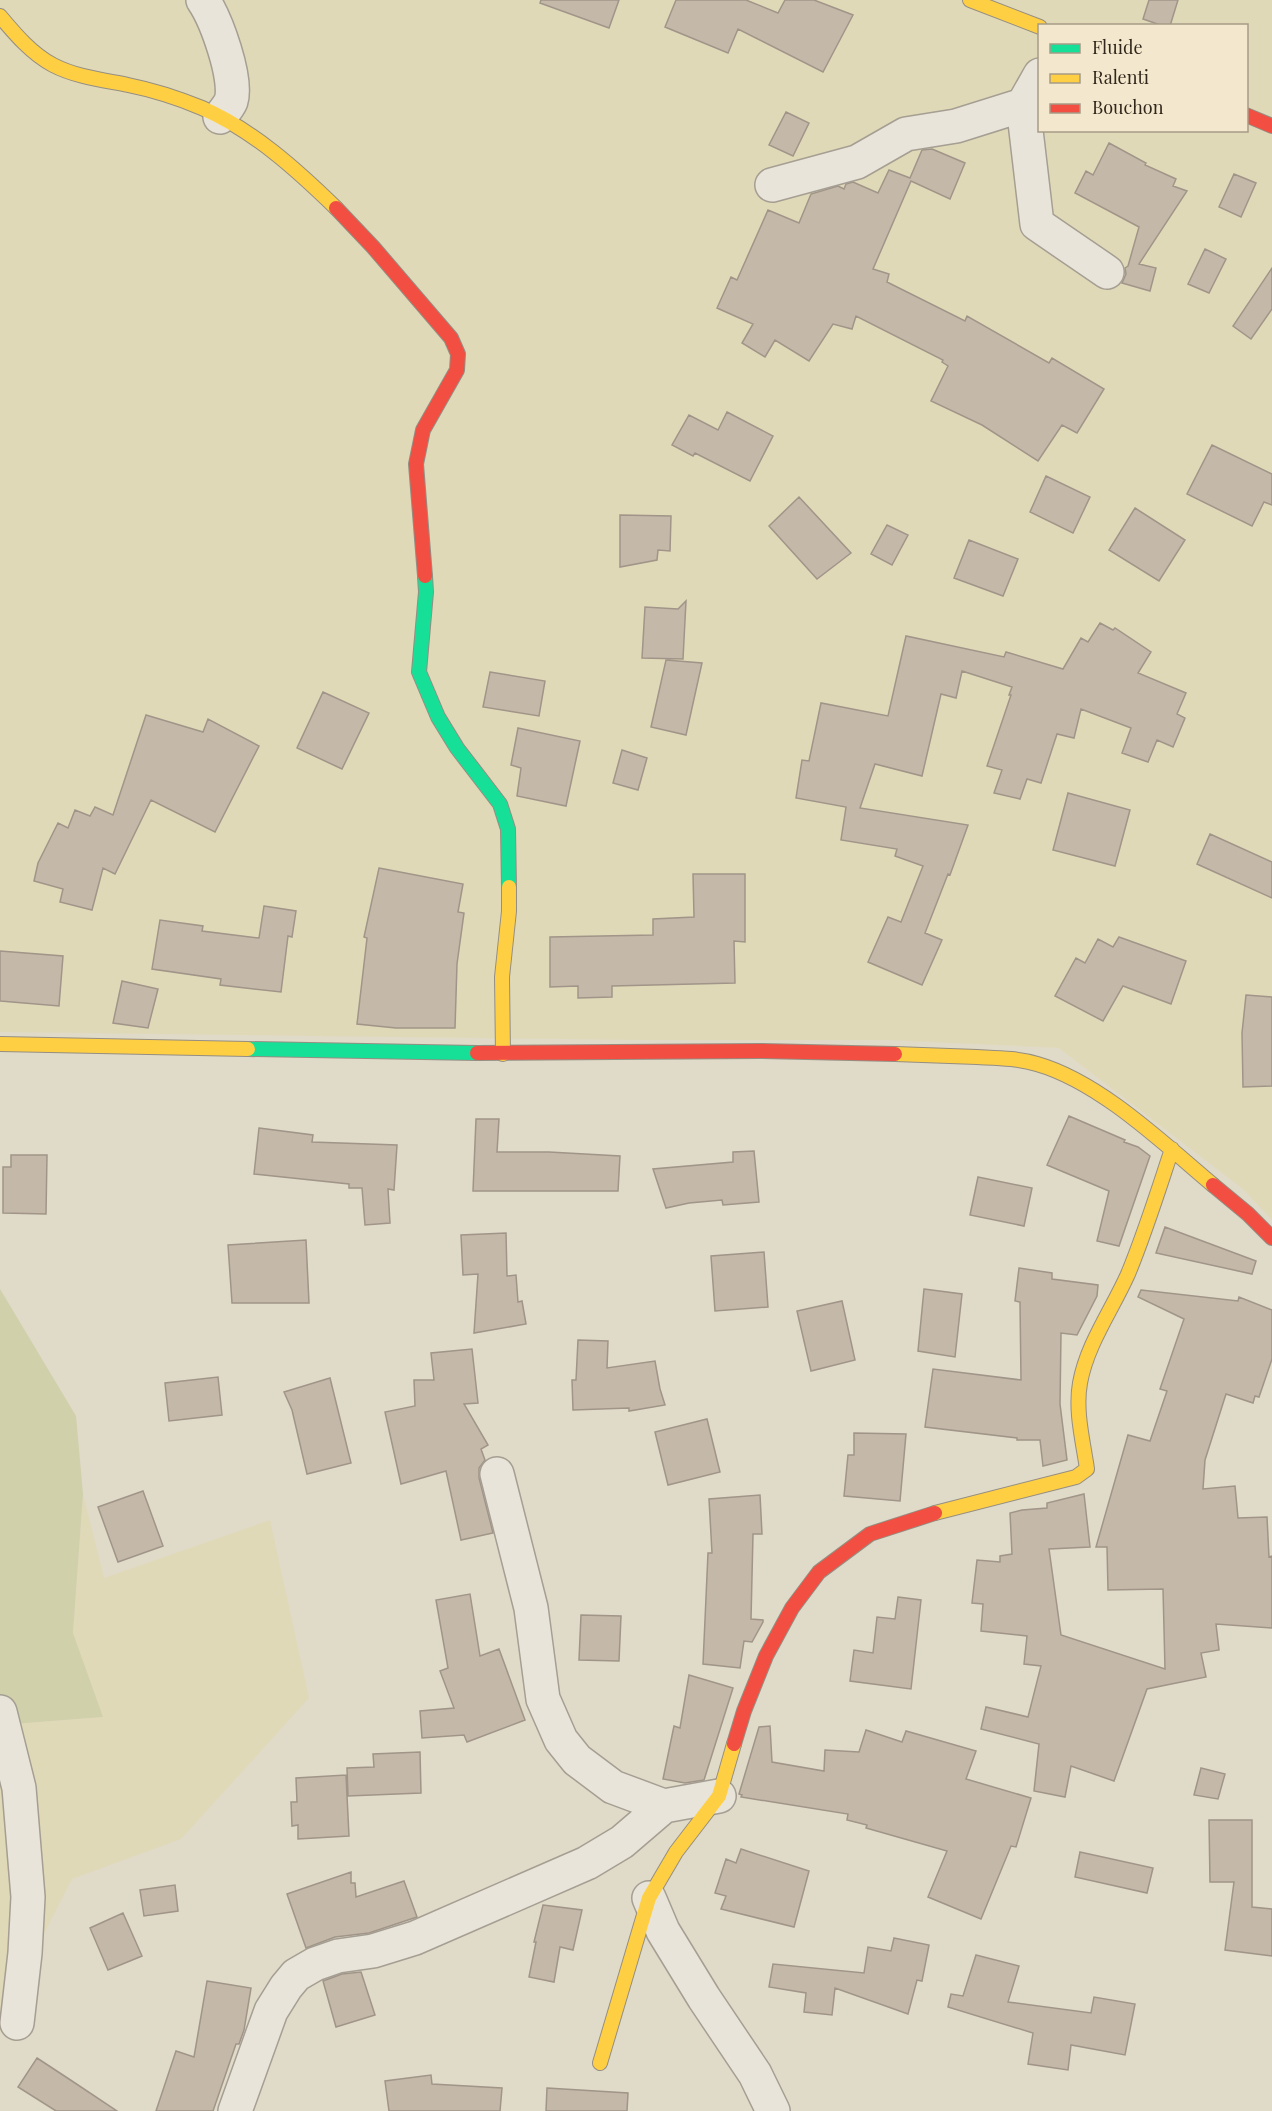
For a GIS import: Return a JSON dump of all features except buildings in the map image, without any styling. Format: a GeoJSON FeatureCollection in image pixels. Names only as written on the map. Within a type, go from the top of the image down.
{"type":"FeatureCollection","features":[{"type":"Feature","properties":{"kind":"main road"},"geometry":{"type":"LineString","coordinates":[[970,0],[1038,26]]}},
{"type":"Feature","properties":{"kind":"main road"},"geometry":{"type":"LineString","coordinates":[[0,16],[27,47],[55,66],[102,80],[138,87],[178,100],[220,117],[255,139],[306,180],[347,220],[376,250],[451,338],[458,354],[457,370],[423,430],[416,464],[426,592],[419,672],[438,717],[457,748],[500,804],[508,829],[509,911],[502,995],[503,1054]]}},
{"type":"Feature","properties":{"kind":"main road"},"geometry":{"type":"LineString","coordinates":[[1248,116],[1272,126]]}},
{"type":"Feature","properties":{"kind":"main road"},"geometry":{"type":"LineString","coordinates":[[0,1044],[503,1054],[760,1051],[937,1054],[1012,1059],[1037,1064],[1060,1073],[1087,1087],[1135,1120],[1172,1149],[1272,1238]]}},
{"type":"Feature","properties":{"kind":"main road"},"geometry":{"type":"LineString","coordinates":[[600,2063],[649,1898],[676,1852],[719,1796],[744,1711],[766,1656],[792,1608],[819,1572],[870,1534],[958,1506],[1076,1477],[1087,1469],[1079,1404],[1079,1386],[1083,1366],[1137,1252],[1172,1149]]}},
{"type":"Feature","properties":{"kind":"street"},"geometry":{"type":"LineString","coordinates":[[203,0],[220,38],[233,80],[231,102],[220,117]]}},
{"type":"Feature","properties":{"kind":"street"},"geometry":{"type":"LineString","coordinates":[[1038,79],[1023,105],[1037,224],[1107,272]]}},
{"type":"Feature","properties":{"kind":"street"},"geometry":{"type":"LineString","coordinates":[[772,185],[857,162],[906,134],[956,126],[1023,105]]}},
{"type":"Feature","properties":{"kind":"street"},"geometry":{"type":"LineString","coordinates":[[497,1474],[531,1608],[543,1699],[561,1740],[577,1760],[613,1787],[664,1806]]}},
{"type":"Feature","properties":{"kind":"street"},"geometry":{"type":"LineString","coordinates":[[0,1712],[19,1788],[28,1897],[25,1953],[17,2023]]}},
{"type":"Feature","properties":{"kind":"street"},"geometry":{"type":"LineString","coordinates":[[235,2111],[271,2011],[296,1975],[315,1964],[338,1956],[373,1951],[415,1938],[586,1863],[622,1842],[664,1806],[719,1796]]}},
{"type":"Feature","properties":{"kind":"street"},"geometry":{"type":"LineString","coordinates":[[649,1898],[673,1948],[755,2074],[773,2111]]}},
{"type":"Feature","properties":{"kind":"shaded area"},"geometry":{"type":"Polygon","coordinates":[[[0,0],[1272,0],[1272,1220],[1243,1189],[1059,1048],[887,1040],[638,1040],[0,1032],[0,0]]]}},
{"type":"Feature","properties":{"kind":"shaded area"},"geometry":{"type":"Polygon","coordinates":[[[83,1494],[104,1578],[270,1520],[309,1698],[181,1839],[72,1879],[24,1973],[0,2033],[0,1725],[103,1717],[73,1633],[83,1494]]]}},
{"type":"Feature","properties":{"kind":"green space"},"geometry":{"type":"Polygon","coordinates":[[[0,1289],[76,1416],[83,1494],[73,1633],[103,1717],[0,1725],[0,1289]]]}},
{"type":"Feature","properties":{"kind":"traffic: fast"},"geometry":{"type":"LineString","coordinates":[[425,576],[426,592],[419,672],[438,717],[457,748],[500,804],[508,829],[509,887]]}},
{"type":"Feature","properties":{"kind":"traffic: fast"},"geometry":{"type":"LineString","coordinates":[[248,1049],[477,1053]]}},
{"type":"Feature","properties":{"kind":"traffic: slow"},"geometry":{"type":"LineString","coordinates":[[970,0],[1038,26]]}},
{"type":"Feature","properties":{"kind":"traffic: slow"},"geometry":{"type":"LineString","coordinates":[[0,16],[31,49],[62,69],[165,95],[221,117],[274,152],[336,208]]}},
{"type":"Feature","properties":{"kind":"traffic: slow"},"geometry":{"type":"LineString","coordinates":[[503,1054],[502,977],[509,911],[509,887]]}},
{"type":"Feature","properties":{"kind":"traffic: slow"},"geometry":{"type":"LineString","coordinates":[[0,1044],[248,1049]]}},
{"type":"Feature","properties":{"kind":"traffic: slow"},"geometry":{"type":"LineString","coordinates":[[895,1054],[1014,1059],[1061,1073],[1107,1099],[1152,1133],[1213,1185]]}},
{"type":"Feature","properties":{"kind":"traffic: slow"},"geometry":{"type":"LineString","coordinates":[[935,1513],[1076,1477],[1087,1469],[1078,1404],[1083,1369],[1094,1341],[1128,1274],[1172,1149]]}},
{"type":"Feature","properties":{"kind":"traffic: slow"},"geometry":{"type":"LineString","coordinates":[[600,2063],[649,1898],[676,1852],[719,1796],[734,1744]]}},
{"type":"Feature","properties":{"kind":"traffic: jam"},"geometry":{"type":"LineString","coordinates":[[1248,116],[1272,126]]}},
{"type":"Feature","properties":{"kind":"traffic: jam"},"geometry":{"type":"LineString","coordinates":[[336,208],[373,247],[451,338],[458,354],[457,370],[423,430],[416,464],[425,576]]}},
{"type":"Feature","properties":{"kind":"traffic: jam"},"geometry":{"type":"LineString","coordinates":[[477,1053],[760,1051],[895,1054]]}},
{"type":"Feature","properties":{"kind":"traffic: jam"},"geometry":{"type":"LineString","coordinates":[[1213,1185],[1248,1214],[1272,1238]]}},
{"type":"Feature","properties":{"kind":"traffic: jam"},"geometry":{"type":"LineString","coordinates":[[734,1744],[744,1711],[766,1656],[792,1608],[819,1572],[870,1534],[935,1513]]}}]}
